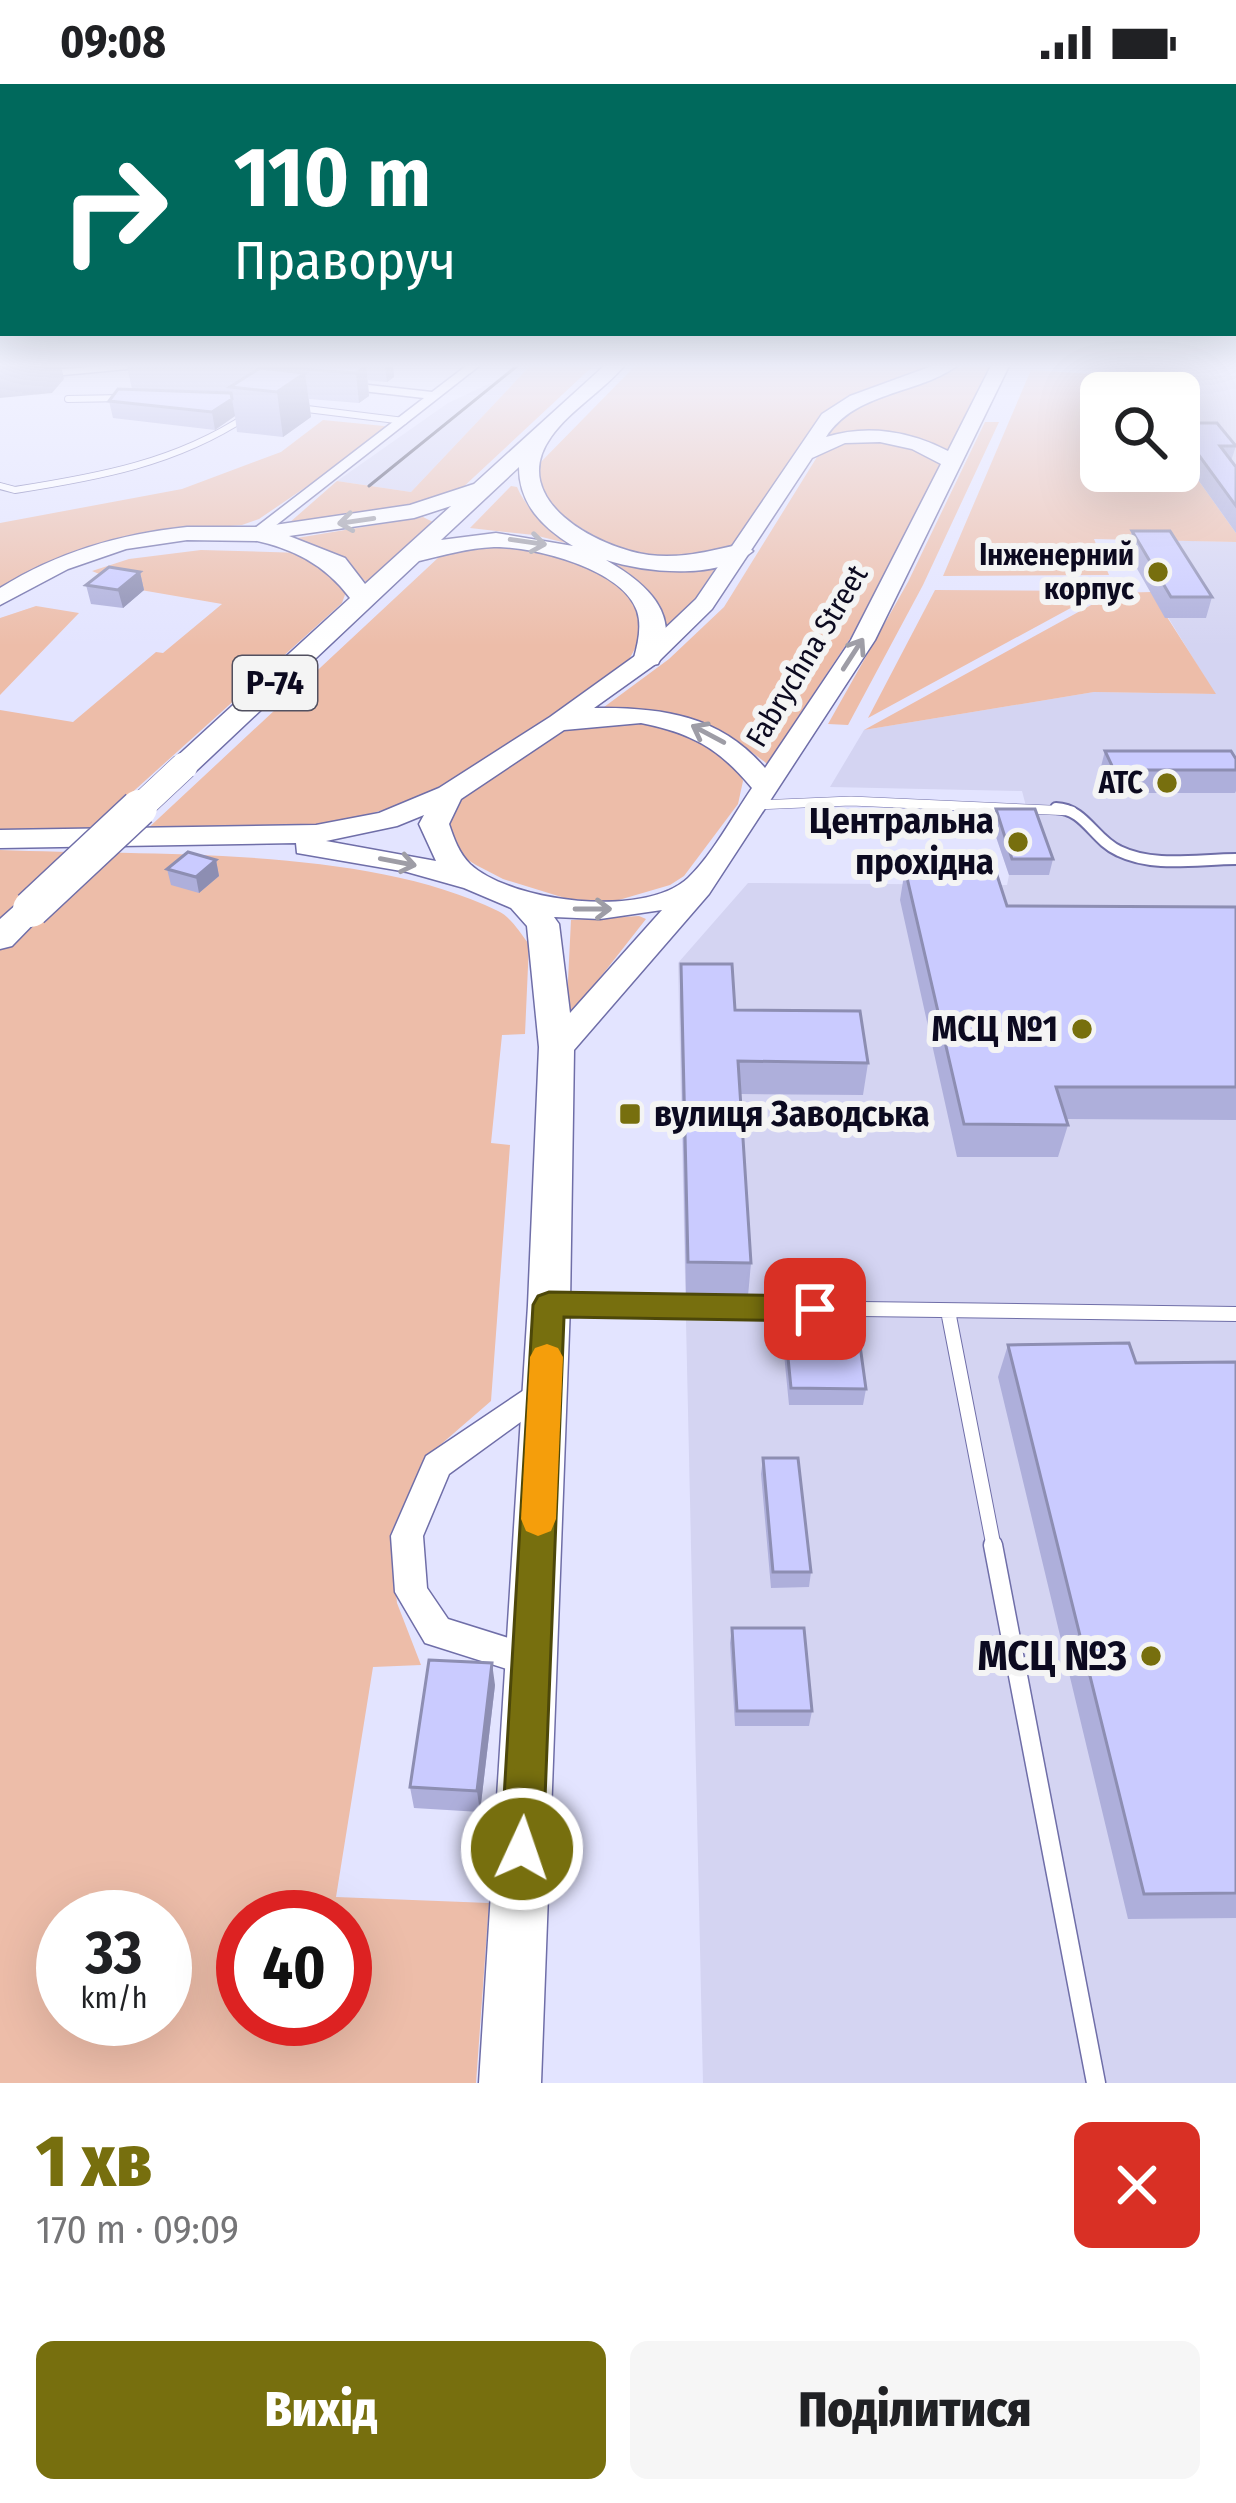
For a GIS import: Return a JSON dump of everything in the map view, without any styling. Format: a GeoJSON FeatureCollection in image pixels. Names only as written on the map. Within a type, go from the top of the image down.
{"type":"FeatureCollection","features":[{"type":"Feature","properties":{"kind":"main road","name":"Р-74"},"geometry":{"type":"LineString","coordinates":[[0,938],[516,459]]}},
{"type":"Feature","properties":{"kind":"main road"},"geometry":{"type":"LineString","coordinates":[[530,459],[525,469],[530,497],[555,522],[622,558],[666,564],[741,551]]}},
{"type":"Feature","properties":{"kind":"main road"},"geometry":{"type":"LineString","coordinates":[[0,839],[245,838],[358,827],[449,794],[648,658],[704,604],[804,459]]}},
{"type":"Feature","properties":{"kind":"main road"},"geometry":{"type":"LineString","coordinates":[[946,459],[952,463]]}},
{"type":"Feature","properties":{"kind":"main road","name":"Fabrychna Street"},"geometry":{"type":"LineString","coordinates":[[760,796],[863,640],[954,459]]}},
{"type":"Feature","properties":{"kind":"main road"},"geometry":{"type":"LineString","coordinates":[[0,598],[63,560],[114,542],[181,534],[256,534],[414,511],[468,495],[504,470]]}},
{"type":"Feature","properties":{"kind":"main road"},"geometry":{"type":"LineString","coordinates":[[256,534],[326,556],[352,578],[365,601]]}},
{"type":"Feature","properties":{"kind":"main road"},"geometry":{"type":"LineString","coordinates":[[414,556],[484,538],[576,551],[635,588],[647,604],[653,621],[648,658]]}},
{"type":"Feature","properties":{"kind":"main road"},"geometry":{"type":"LineString","coordinates":[[555,724],[620,715],[681,721],[736,751],[760,796],[698,887],[634,968],[557,1047]]}},
{"type":"Feature","properties":{"kind":"main road"},"geometry":{"type":"LineString","coordinates":[[449,794],[434,824],[436,839],[443,857],[467,880]]}},
{"type":"Feature","properties":{"kind":"main road"},"geometry":{"type":"LineString","coordinates":[[245,838],[410,863],[519,898],[596,910],[647,904],[698,887]]}},
{"type":"Feature","properties":{"kind":"main road"},"geometry":{"type":"LineString","coordinates":[[510,2083],[549,1305],[557,1047],[543,924],[519,898]]}},
{"type":"Feature","properties":{"kind":"street"},"geometry":{"type":"LineString","coordinates":[[256,534],[354,459]]}},
{"type":"Feature","properties":{"kind":"street"},"geometry":{"type":"LineString","coordinates":[[532,1661],[437,1632],[410,1592],[407,1536],[437,1465],[545,1388]]}},
{"type":"Feature","properties":{"kind":"lane"},"geometry":{"type":"LineString","coordinates":[[0,486],[15,490],[132,471],[164,459]]}},
{"type":"Feature","properties":{"kind":"lane"},"geometry":{"type":"LineString","coordinates":[[760,796],[1065,808],[1080,812],[1093,832],[1124,854],[1236,859]]}},
{"type":"Feature","properties":{"kind":"lane"},"geometry":{"type":"LineString","coordinates":[[549,1305],[1236,1314]]}},
{"type":"Feature","properties":{"kind":"lane"},"geometry":{"type":"LineString","coordinates":[[948,1311],[1096,2083]]}},
{"type":"Feature","properties":{"kind":"shaded area"},"geometry":{"type":"Polygon","coordinates":[[[262,459],[347,459],[259,519],[117,541],[61,559],[0,587],[0,523],[182,489],[262,459]]]}},
{"type":"Feature","properties":{"kind":"shaded area"},"geometry":{"type":"Polygon","coordinates":[[[368,459],[442,459],[411,492],[337,481],[368,459]]]}},
{"type":"Feature","properties":{"kind":"shaded area"},"geometry":{"type":"Polygon","coordinates":[[[442,459],[493,459],[460,490],[418,506],[289,523],[337,481],[411,492],[442,459]]]}},
{"type":"Feature","properties":{"kind":"shaded area"},"geometry":{"type":"Polygon","coordinates":[[[544,459],[793,459],[730,547],[694,557],[643,556],[607,544],[546,506],[535,468],[544,459]]]}},
{"type":"Feature","properties":{"kind":"shaded area"},"geometry":{"type":"Polygon","coordinates":[[[816,459],[934,459],[943,464],[851,637],[767,764],[729,737],[690,719],[647,711],[600,710],[669,659],[724,607],[816,459]]]}},
{"type":"Feature","properties":{"kind":"shaded area"},"geometry":{"type":"Polygon","coordinates":[[[967,459],[982,459],[923,585],[848,725],[828,724],[908,582],[967,459]]]}},
{"type":"Feature","properties":{"kind":"shaded area"},"geometry":{"type":"Polygon","coordinates":[[[993,459],[1080,459],[1080,492],[1200,492],[1200,482],[1236,533],[1236,542],[1094,539],[1109,575],[943,576],[993,459]]]}},
{"type":"Feature","properties":{"kind":"shaded area"},"geometry":{"type":"Polygon","coordinates":[[[1200,459],[1236,459],[1236,533],[1200,482],[1200,459]]]}},
{"type":"Feature","properties":{"kind":"shaded area"},"geometry":{"type":"Polygon","coordinates":[[[511,486],[517,487],[546,523],[586,548],[534,535],[470,528],[511,486]]]}},
{"type":"Feature","properties":{"kind":"shaded area"},"geometry":{"type":"Polygon","coordinates":[[[423,517],[433,522],[366,582],[338,554],[291,539],[423,517]]]}},
{"type":"Feature","properties":{"kind":"shaded area"},"geometry":{"type":"Polygon","coordinates":[[[1120,539],[1236,542],[1236,2083],[703,2083],[678,963],[748,883],[1007,885],[1009,875],[992,825],[1031,825],[1022,791],[830,787],[864,730],[1094,692],[1215,694],[1120,539]]]}},
{"type":"Feature","properties":{"kind":"shaded area"},"geometry":{"type":"Polygon","coordinates":[[[486,546],[572,561],[623,587],[638,607],[640,631],[628,661],[479,764],[383,810],[295,827],[144,832],[439,557],[486,546]]]}},
{"type":"Feature","properties":{"kind":"shaded area"},"geometry":{"type":"Polygon","coordinates":[[[201,550],[303,553],[315,558],[346,592],[342,603],[85,835],[0,834],[0,710],[73,722],[222,604],[135,589],[92,571],[129,559],[201,550]]]}},
{"type":"Feature","properties":{"kind":"shaded area"},"geometry":{"type":"Polygon","coordinates":[[[610,559],[718,564],[691,605],[662,636],[648,596],[610,559]]]}},
{"type":"Feature","properties":{"kind":"shaded area"},"geometry":{"type":"Polygon","coordinates":[[[935,590],[1102,591],[868,718],[935,590]]]}},
{"type":"Feature","properties":{"kind":"shaded area"},"geometry":{"type":"Polygon","coordinates":[[[1151,592],[1216,694],[1094,692],[864,730],[1113,593],[1151,592]]]}},
{"type":"Feature","properties":{"kind":"shaded area"},"geometry":{"type":"Polygon","coordinates":[[[36,606],[79,613],[0,695],[0,618],[36,606]]]}},
{"type":"Feature","properties":{"kind":"shaded area"},"geometry":{"type":"Polygon","coordinates":[[[620,721],[663,724],[696,734],[739,768],[743,781],[738,804],[684,876],[670,885],[612,902],[568,899],[503,879],[460,855],[448,822],[463,797],[562,731],[620,721]]]}},
{"type":"Feature","properties":{"kind":"shaded area"},"geometry":{"type":"Polygon","coordinates":[[[0,850],[254,858],[384,874],[498,911],[529,944],[525,1034],[502,1035],[491,1143],[510,1145],[491,1401],[424,1459],[390,1535],[397,1603],[421,1665],[373,1667],[337,1890],[216,1890],[216,2046],[372,2046],[372,1898],[489,1903],[476,2083],[0,2083],[0,850]]]}},
{"type":"Feature","properties":{"kind":"shaded area"},"geometry":{"type":"Polygon","coordinates":[[[646,919],[566,1021],[571,920],[646,919]]]}},
{"type":"Feature","properties":{"kind":"building"},"geometry":{"type":"Polygon","coordinates":[[[1202,459],[1230,459],[1236,467],[1236,506],[1202,459]]]}},
{"type":"Feature","properties":{"kind":"building"},"geometry":{"type":"Polygon","coordinates":[[[1132,531],[1170,531],[1212,597],[1171,597],[1132,531]]]}},
{"type":"Feature","properties":{"kind":"building"},"geometry":{"type":"Polygon","coordinates":[[[109,567],[140,572],[118,590],[86,585],[109,567]]]}},
{"type":"Feature","properties":{"kind":"building"},"geometry":{"type":"Polygon","coordinates":[[[1105,751],[1231,751],[1236,770],[1114,770],[1105,751]]]}},
{"type":"Feature","properties":{"kind":"building"},"geometry":{"type":"Polygon","coordinates":[[[996,809],[1035,809],[1053,859],[1012,859],[996,809]]]}},
{"type":"Feature","properties":{"kind":"building"},"geometry":{"type":"Polygon","coordinates":[[[188,852],[216,860],[196,877],[167,869],[188,852]]]}},
{"type":"Feature","properties":{"kind":"building","name":"МСЦ №1"},"geometry":{"type":"Polygon","coordinates":[[[905,869],[995,869],[1007,906],[1236,907],[1236,1087],[1056,1087],[1068,1125],[964,1124],[905,869]]]}},
{"type":"Feature","properties":{"kind":"building"},"geometry":{"type":"Polygon","coordinates":[[[681,964],[732,964],[735,1010],[860,1011],[868,1063],[738,1061],[751,1263],[688,1262],[681,964]]]}},
{"type":"Feature","properties":{"kind":"building"},"geometry":{"type":"Polygon","coordinates":[[[786,1338],[859,1338],[866,1389],[791,1388],[786,1338]]]}},
{"type":"Feature","properties":{"kind":"building","name":"МСЦ №3"},"geometry":{"type":"Polygon","coordinates":[[[1129,1343],[1136,1363],[1236,1362],[1236,1893],[1144,1894],[1008,1345],[1129,1343]]]}},
{"type":"Feature","properties":{"kind":"building"},"geometry":{"type":"Polygon","coordinates":[[[763,1458],[798,1458],[811,1572],[773,1572],[763,1458]]]}},
{"type":"Feature","properties":{"kind":"building"},"geometry":{"type":"Polygon","coordinates":[[[732,1628],[804,1628],[812,1711],[737,1711],[732,1628]]]}},
{"type":"Feature","properties":{"kind":"building"},"geometry":{"type":"Polygon","coordinates":[[[429,1660],[492,1663],[477,1791],[410,1787],[429,1660]]]}},
{"type":"Feature","properties":{"kind":"tram line"},"geometry":{"type":"LineString","coordinates":[[369,486],[402,459]]}},
{"type":"Feature","properties":{"kind":"slow traffic"},"geometry":{"type":"LineString","coordinates":[[538,1519],[547,1357]]}},
{"type":"Feature","properties":{"kind":"place","name":"Інженерний корпус"},"geometry":{"type":"Point","coordinates":[1158,572]}},
{"type":"Feature","properties":{"kind":"place","name":"АТС"},"geometry":{"type":"Point","coordinates":[1167,783]}},
{"type":"Feature","properties":{"kind":"place","name":"Центральна прохідна"},"geometry":{"type":"Point","coordinates":[1018,842]}},
{"type":"Feature","properties":{"kind":"place","name":"МСЦ №1"},"geometry":{"type":"Point","coordinates":[1082,1029]}},
{"type":"Feature","properties":{"kind":"place","name":"вулиця Заводська"},"geometry":{"type":"Point","coordinates":[630,1114]}},
{"type":"Feature","properties":{"kind":"place","name":"МСЦ №3"},"geometry":{"type":"Point","coordinates":[1151,1656]}},
{"type":"Feature","properties":{"kind":"route"},"geometry":{"type":"LineString","coordinates":[[522,1849],[549,1305],[815,1309]]}}]}
